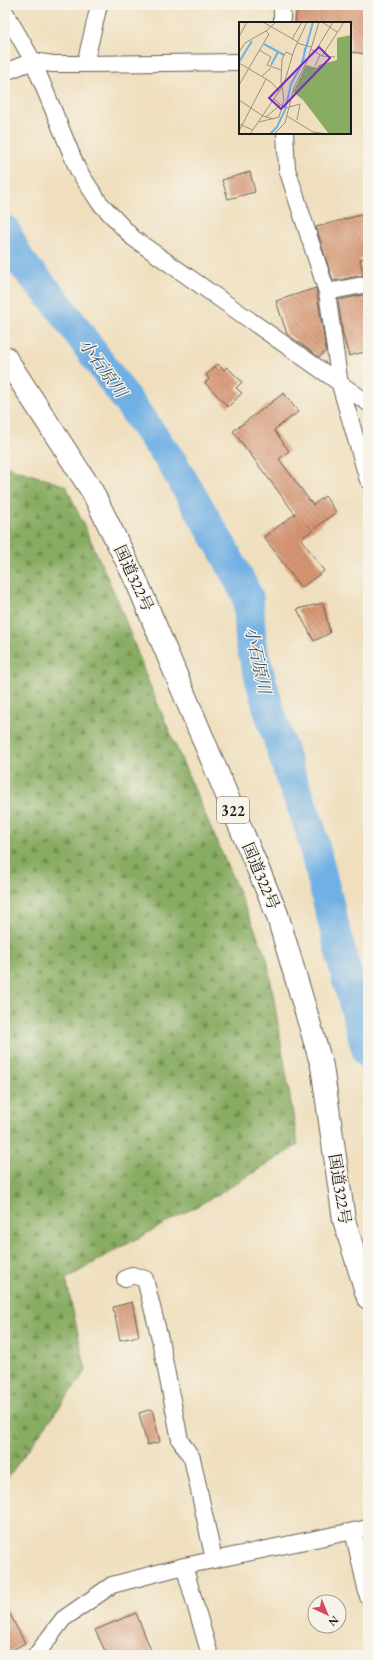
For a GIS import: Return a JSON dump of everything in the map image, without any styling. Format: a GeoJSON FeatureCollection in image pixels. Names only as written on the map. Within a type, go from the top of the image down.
{"type":"FeatureCollection","features":[{"type":"Feature","properties":{"kind":"highway","name":"国道322号"},"geometry":{"type":"LineString","coordinates":[[5,357],[92,491],[136,580],[277,914],[322,1066],[344,1220],[368,1298]]}},
{"type":"Feature","properties":{"kind":"street"},"geometry":{"type":"LineString","coordinates":[[85,64],[99,5]]}},
{"type":"Feature","properties":{"kind":"street"},"geometry":{"type":"LineString","coordinates":[[282,5],[282,22]]}},
{"type":"Feature","properties":{"kind":"street"},"geometry":{"type":"LineString","coordinates":[[5,12],[33,61],[78,170],[98,202],[133,238],[340,385],[368,403]]}},
{"type":"Feature","properties":{"kind":"street"},"geometry":{"type":"LineString","coordinates":[[5,72],[33,61],[53,64],[239,62]]}},
{"type":"Feature","properties":{"kind":"street"},"geometry":{"type":"LineString","coordinates":[[285,134],[287,168],[326,292],[340,385],[368,480]]}},
{"type":"Feature","properties":{"kind":"street"},"geometry":{"type":"LineString","coordinates":[[326,292],[368,284]]}},
{"type":"Feature","properties":{"kind":"street"},"geometry":{"type":"LineString","coordinates":[[125,1279],[132,1275],[145,1279],[160,1339],[180,1440],[192,1458],[214,1560]]}},
{"type":"Feature","properties":{"kind":"street"},"geometry":{"type":"LineString","coordinates":[[36,1655],[63,1619],[112,1585],[184,1566],[361,1529],[368,1597]]}},
{"type":"Feature","properties":{"kind":"street"},"geometry":{"type":"LineString","coordinates":[[184,1566],[210,1655]]}},
{"type":"Feature","properties":{"kind":"green space"},"geometry":{"type":"Polygon","coordinates":[[[5,466],[66,486],[118,601],[150,686],[267,958],[298,1145],[219,1194],[66,1279],[86,1371],[5,1481],[5,466]]]}},
{"type":"Feature","properties":{"kind":"building"},"geometry":{"type":"Polygon","coordinates":[[[297,5],[368,5],[368,54],[351,52],[351,22],[295,22],[297,5]]]}},
{"type":"Feature","properties":{"kind":"building"},"geometry":{"type":"Polygon","coordinates":[[[250,172],[255,192],[228,199],[222,180],[250,172]]]}},
{"type":"Feature","properties":{"kind":"building"},"geometry":{"type":"Polygon","coordinates":[[[368,213],[368,258],[360,259],[363,275],[333,281],[316,227],[368,213]]]}},
{"type":"Feature","properties":{"kind":"building"},"geometry":{"type":"Polygon","coordinates":[[[316,288],[326,351],[319,357],[287,334],[276,301],[316,288]]]}},
{"type":"Feature","properties":{"kind":"building"},"geometry":{"type":"Polygon","coordinates":[[[367,294],[368,351],[349,356],[343,335],[338,300],[367,294]]]}},
{"type":"Feature","properties":{"kind":"building"},"geometry":{"type":"Polygon","coordinates":[[[218,364],[224,370],[227,367],[242,382],[236,388],[242,393],[228,407],[205,383],[209,379],[206,375],[218,364]]]}},
{"type":"Feature","properties":{"kind":"building"},"geometry":{"type":"Polygon","coordinates":[[[284,393],[298,412],[274,430],[289,451],[279,459],[313,505],[325,496],[336,512],[301,539],[324,571],[301,588],[264,537],[295,514],[233,431],[284,393]]]}},
{"type":"Feature","properties":{"kind":"building"},"geometry":{"type":"Polygon","coordinates":[[[323,603],[330,633],[314,641],[297,609],[323,603]]]}},
{"type":"Feature","properties":{"kind":"building"},"geometry":{"type":"Polygon","coordinates":[[[132,1302],[139,1336],[120,1340],[113,1307],[132,1302]]]}},
{"type":"Feature","properties":{"kind":"building"},"geometry":{"type":"Polygon","coordinates":[[[152,1409],[160,1442],[147,1445],[139,1413],[152,1409]]]}},
{"type":"Feature","properties":{"kind":"building"},"geometry":{"type":"Polygon","coordinates":[[[5,1605],[25,1643],[5,1654],[5,1605]]]}},
{"type":"Feature","properties":{"kind":"building"},"geometry":{"type":"Polygon","coordinates":[[[136,1613],[153,1655],[107,1655],[95,1630],[136,1613]]]}},
{"type":"Feature","properties":{"kind":"waterway","name":"小石原川"},"geometry":{"type":"LineString","coordinates":[[5,231],[20,261],[56,302],[171,461],[223,549],[248,597],[251,645],[269,710],[291,778],[309,825],[348,982],[368,1053]]}},
{"type":"Feature","properties":{"kind":"waterway"},"geometry":{"type":"LineString","coordinates":[[348,982],[368,979]]}}]}
